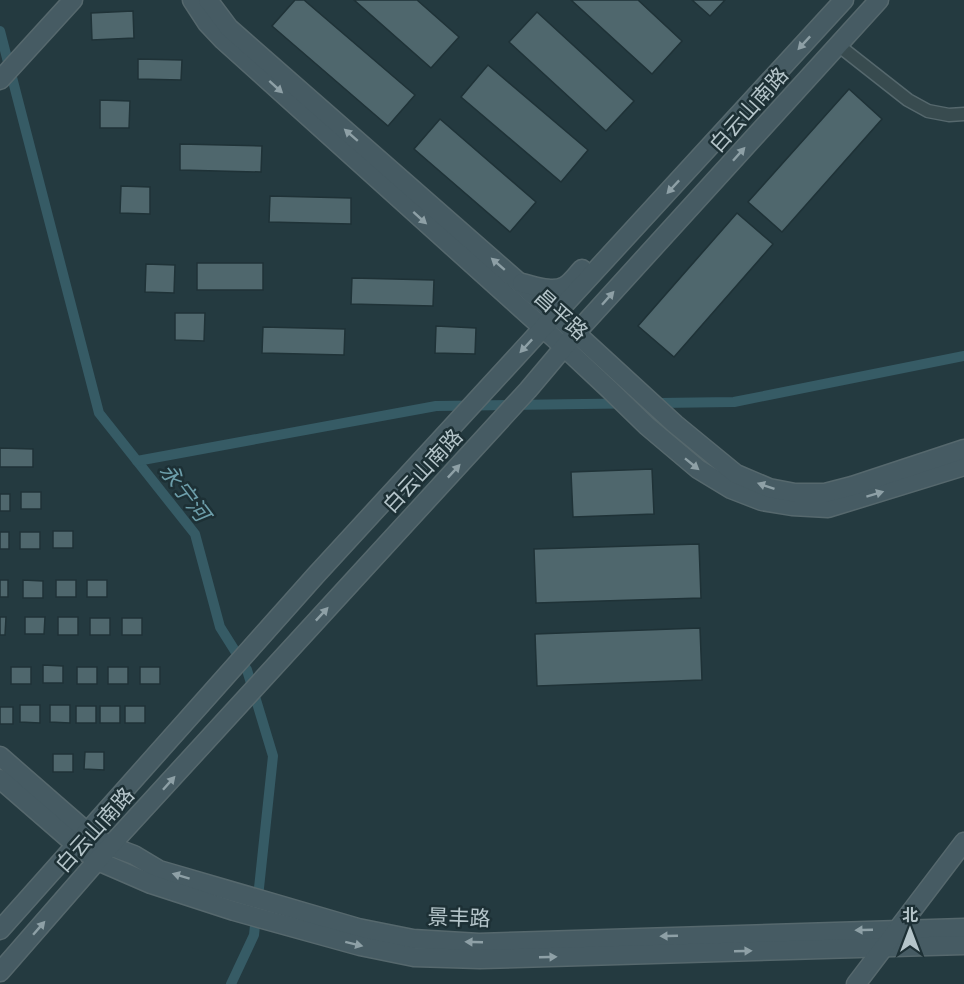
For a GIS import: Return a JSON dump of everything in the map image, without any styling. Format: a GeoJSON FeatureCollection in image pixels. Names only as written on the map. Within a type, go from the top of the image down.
{"type":"FeatureCollection","features":[{"type":"Feature","properties":{"kind":"main road"},"geometry":{"type":"LineString","coordinates":[[0,80],[73,0]]}},
{"type":"Feature","properties":{"kind":"main road","name":"昌平路"},"geometry":{"type":"LineString","coordinates":[[192,0],[207,23],[223,40],[543,328],[570,340],[635,387],[675,424],[736,474],[769,488],[795,493],[825,493],[964,449]]}},
{"type":"Feature","properties":{"kind":"main road","name":"昌平路"},"geometry":{"type":"LineString","coordinates":[[207,0],[229,28],[555,314],[570,340],[610,390],[647,426],[698,469],[731,489],[762,501],[792,506],[828,508],[964,466]]}},
{"type":"Feature","properties":{"kind":"main road","name":"白云山南路"},"geometry":{"type":"LineString","coordinates":[[0,930],[316,575],[844,0]]}},
{"type":"Feature","properties":{"kind":"main road","name":"白云山南路"},"geometry":{"type":"LineString","coordinates":[[0,972],[111,846],[528,390],[570,340],[879,0]]}},
{"type":"Feature","properties":{"kind":"main road"},"geometry":{"type":"LineString","coordinates":[[518,282],[542,288],[562,288],[627,222],[654,207]]}},
{"type":"Feature","properties":{"kind":"main road","name":"景丰路"},"geometry":{"type":"LineString","coordinates":[[0,756],[82,839],[98,861],[151,884],[236,902],[299,920],[360,946],[414,957],[480,959],[964,945]]}},
{"type":"Feature","properties":{"kind":"main road","name":"景丰路"},"geometry":{"type":"LineString","coordinates":[[0,779],[82,839],[111,846],[134,855],[159,870],[236,902]]}},
{"type":"Feature","properties":{"kind":"main road"},"geometry":{"type":"LineString","coordinates":[[856,984],[964,842]]}},
{"type":"Feature","properties":{"kind":"main road","name":"景丰路"},"geometry":{"type":"LineString","coordinates":[[299,920],[358,928],[413,939],[479,943],[964,928]]}},
{"type":"Feature","properties":{"kind":"street"},"geometry":{"type":"LineString","coordinates":[[838,45],[908,100],[928,111],[949,115],[964,114]]}},
{"type":"Feature","properties":{"kind":"building"},"geometry":{"type":"Polygon","coordinates":[[[295,0],[304,0],[415,95],[388,126],[272,26],[295,0]]]}},
{"type":"Feature","properties":{"kind":"building"},"geometry":{"type":"Polygon","coordinates":[[[354,0],[417,0],[459,37],[431,68],[354,0]]]}},
{"type":"Feature","properties":{"kind":"building"},"geometry":{"type":"Polygon","coordinates":[[[571,0],[638,0],[682,41],[652,74],[571,0]]]}},
{"type":"Feature","properties":{"kind":"building"},"geometry":{"type":"Polygon","coordinates":[[[692,0],[725,0],[710,16],[692,0]]]}},
{"type":"Feature","properties":{"kind":"building"},"geometry":{"type":"Polygon","coordinates":[[[133,11],[134,38],[92,40],[91,13],[133,11]]]}},
{"type":"Feature","properties":{"kind":"building"},"geometry":{"type":"Polygon","coordinates":[[[537,12],[634,101],[606,131],[509,42],[537,12]]]}},
{"type":"Feature","properties":{"kind":"building"},"geometry":{"type":"Polygon","coordinates":[[[138,59],[182,60],[181,80],[138,79],[138,59]]]}},
{"type":"Feature","properties":{"kind":"building"},"geometry":{"type":"Polygon","coordinates":[[[488,65],[588,150],[561,182],[461,97],[488,65]]]}},
{"type":"Feature","properties":{"kind":"building"},"geometry":{"type":"Polygon","coordinates":[[[849,89],[882,119],[782,232],[748,202],[849,89]]]}},
{"type":"Feature","properties":{"kind":"building"},"geometry":{"type":"Polygon","coordinates":[[[100,100],[130,101],[129,128],[100,128],[100,100]]]}},
{"type":"Feature","properties":{"kind":"building"},"geometry":{"type":"Polygon","coordinates":[[[440,119],[536,202],[510,232],[414,149],[440,119]]]}},
{"type":"Feature","properties":{"kind":"building"},"geometry":{"type":"Polygon","coordinates":[[[180,144],[262,146],[261,172],[180,170],[180,144]]]}},
{"type":"Feature","properties":{"kind":"building"},"geometry":{"type":"Polygon","coordinates":[[[121,186],[150,187],[150,214],[120,213],[121,186]]]}},
{"type":"Feature","properties":{"kind":"building"},"geometry":{"type":"Polygon","coordinates":[[[270,196],[351,198],[351,224],[269,222],[270,196]]]}},
{"type":"Feature","properties":{"kind":"building"},"geometry":{"type":"Polygon","coordinates":[[[737,213],[773,244],[674,357],[638,326],[737,213]]]}},
{"type":"Feature","properties":{"kind":"building"},"geometry":{"type":"Polygon","coordinates":[[[197,263],[263,263],[263,290],[197,290],[197,263]]]}},
{"type":"Feature","properties":{"kind":"building"},"geometry":{"type":"Polygon","coordinates":[[[146,264],[175,265],[174,293],[145,292],[146,264]]]}},
{"type":"Feature","properties":{"kind":"building"},"geometry":{"type":"Polygon","coordinates":[[[352,278],[434,280],[433,306],[351,304],[352,278]]]}},
{"type":"Feature","properties":{"kind":"building"},"geometry":{"type":"Polygon","coordinates":[[[175,313],[205,313],[204,341],[175,340],[175,313]]]}},
{"type":"Feature","properties":{"kind":"building"},"geometry":{"type":"Polygon","coordinates":[[[436,326],[476,328],[475,354],[435,353],[436,326]]]}},
{"type":"Feature","properties":{"kind":"building"},"geometry":{"type":"Polygon","coordinates":[[[263,327],[345,329],[344,355],[262,353],[263,327]]]}},
{"type":"Feature","properties":{"kind":"building"},"geometry":{"type":"Polygon","coordinates":[[[0,448],[33,449],[33,467],[0,467],[0,448]]]}},
{"type":"Feature","properties":{"kind":"building"},"geometry":{"type":"Polygon","coordinates":[[[652,469],[654,514],[573,517],[571,472],[652,469]]]}},
{"type":"Feature","properties":{"kind":"building"},"geometry":{"type":"Polygon","coordinates":[[[21,492],[41,492],[41,509],[21,509],[21,492]]]}},
{"type":"Feature","properties":{"kind":"building"},"geometry":{"type":"Polygon","coordinates":[[[0,494],[10,494],[10,511],[0,511],[0,494]]]}},
{"type":"Feature","properties":{"kind":"building"},"geometry":{"type":"Polygon","coordinates":[[[53,531],[73,531],[73,548],[53,548],[53,531]]]}},
{"type":"Feature","properties":{"kind":"building"},"geometry":{"type":"Polygon","coordinates":[[[0,532],[9,532],[9,549],[0,549],[0,532]]]}},
{"type":"Feature","properties":{"kind":"building"},"geometry":{"type":"Polygon","coordinates":[[[20,532],[40,532],[40,549],[20,549],[20,532]]]}},
{"type":"Feature","properties":{"kind":"building"},"geometry":{"type":"Polygon","coordinates":[[[699,544],[701,598],[536,603],[534,549],[699,544]]]}},
{"type":"Feature","properties":{"kind":"building"},"geometry":{"type":"Polygon","coordinates":[[[0,580],[8,580],[8,597],[0,597],[0,580]]]}},
{"type":"Feature","properties":{"kind":"building"},"geometry":{"type":"Polygon","coordinates":[[[23,580],[43,581],[43,598],[23,598],[23,580]]]}},
{"type":"Feature","properties":{"kind":"building"},"geometry":{"type":"Polygon","coordinates":[[[56,580],[76,580],[76,597],[56,597],[56,580]]]}},
{"type":"Feature","properties":{"kind":"building"},"geometry":{"type":"Polygon","coordinates":[[[87,580],[107,580],[107,597],[87,597],[87,580]]]}},
{"type":"Feature","properties":{"kind":"building"},"geometry":{"type":"Polygon","coordinates":[[[0,617],[6,617],[5,635],[0,635],[0,617]]]}},
{"type":"Feature","properties":{"kind":"building"},"geometry":{"type":"Polygon","coordinates":[[[25,617],[45,617],[44,634],[25,634],[25,617]]]}},
{"type":"Feature","properties":{"kind":"building"},"geometry":{"type":"Polygon","coordinates":[[[58,617],[78,617],[78,635],[58,635],[58,617]]]}},
{"type":"Feature","properties":{"kind":"building"},"geometry":{"type":"Polygon","coordinates":[[[90,618],[110,618],[110,635],[90,635],[90,618]]]}},
{"type":"Feature","properties":{"kind":"building"},"geometry":{"type":"Polygon","coordinates":[[[122,618],[142,618],[142,635],[122,635],[122,618]]]}},
{"type":"Feature","properties":{"kind":"building"},"geometry":{"type":"Polygon","coordinates":[[[700,628],[702,680],[537,686],[535,634],[700,628]]]}},
{"type":"Feature","properties":{"kind":"building"},"geometry":{"type":"Polygon","coordinates":[[[43,665],[63,666],[63,683],[43,683],[43,665]]]}},
{"type":"Feature","properties":{"kind":"building"},"geometry":{"type":"Polygon","coordinates":[[[11,667],[31,667],[31,684],[11,684],[11,667]]]}},
{"type":"Feature","properties":{"kind":"building"},"geometry":{"type":"Polygon","coordinates":[[[77,667],[97,667],[97,684],[77,684],[77,667]]]}},
{"type":"Feature","properties":{"kind":"building"},"geometry":{"type":"Polygon","coordinates":[[[108,667],[128,667],[128,684],[108,684],[108,667]]]}},
{"type":"Feature","properties":{"kind":"building"},"geometry":{"type":"Polygon","coordinates":[[[140,667],[160,667],[160,684],[140,684],[140,667]]]}},
{"type":"Feature","properties":{"kind":"building"},"geometry":{"type":"Polygon","coordinates":[[[20,705],[40,705],[40,723],[20,722],[20,705]]]}},
{"type":"Feature","properties":{"kind":"building"},"geometry":{"type":"Polygon","coordinates":[[[50,705],[70,705],[70,723],[50,722],[50,705]]]}},
{"type":"Feature","properties":{"kind":"building"},"geometry":{"type":"Polygon","coordinates":[[[76,706],[96,706],[96,723],[76,723],[76,706]]]}},
{"type":"Feature","properties":{"kind":"building"},"geometry":{"type":"Polygon","coordinates":[[[100,706],[120,706],[120,723],[100,723],[100,706]]]}},
{"type":"Feature","properties":{"kind":"building"},"geometry":{"type":"Polygon","coordinates":[[[125,706],[145,706],[145,723],[125,723],[125,706]]]}},
{"type":"Feature","properties":{"kind":"building"},"geometry":{"type":"Polygon","coordinates":[[[0,707],[13,707],[13,724],[0,724],[0,707]]]}},
{"type":"Feature","properties":{"kind":"building"},"geometry":{"type":"Polygon","coordinates":[[[85,752],[104,752],[104,770],[84,769],[85,752]]]}},
{"type":"Feature","properties":{"kind":"building"},"geometry":{"type":"Polygon","coordinates":[[[53,754],[73,754],[73,772],[53,772],[53,754]]]}},
{"type":"Feature","properties":{"kind":"waterway","name":"永宁河"},"geometry":{"type":"LineString","coordinates":[[0,31],[99,413],[195,534],[220,627],[247,670],[273,756],[254,935],[231,984]]}},
{"type":"Feature","properties":{"kind":"waterway"},"geometry":{"type":"LineString","coordinates":[[137,461],[436,406],[734,402],[964,356]]}}]}
